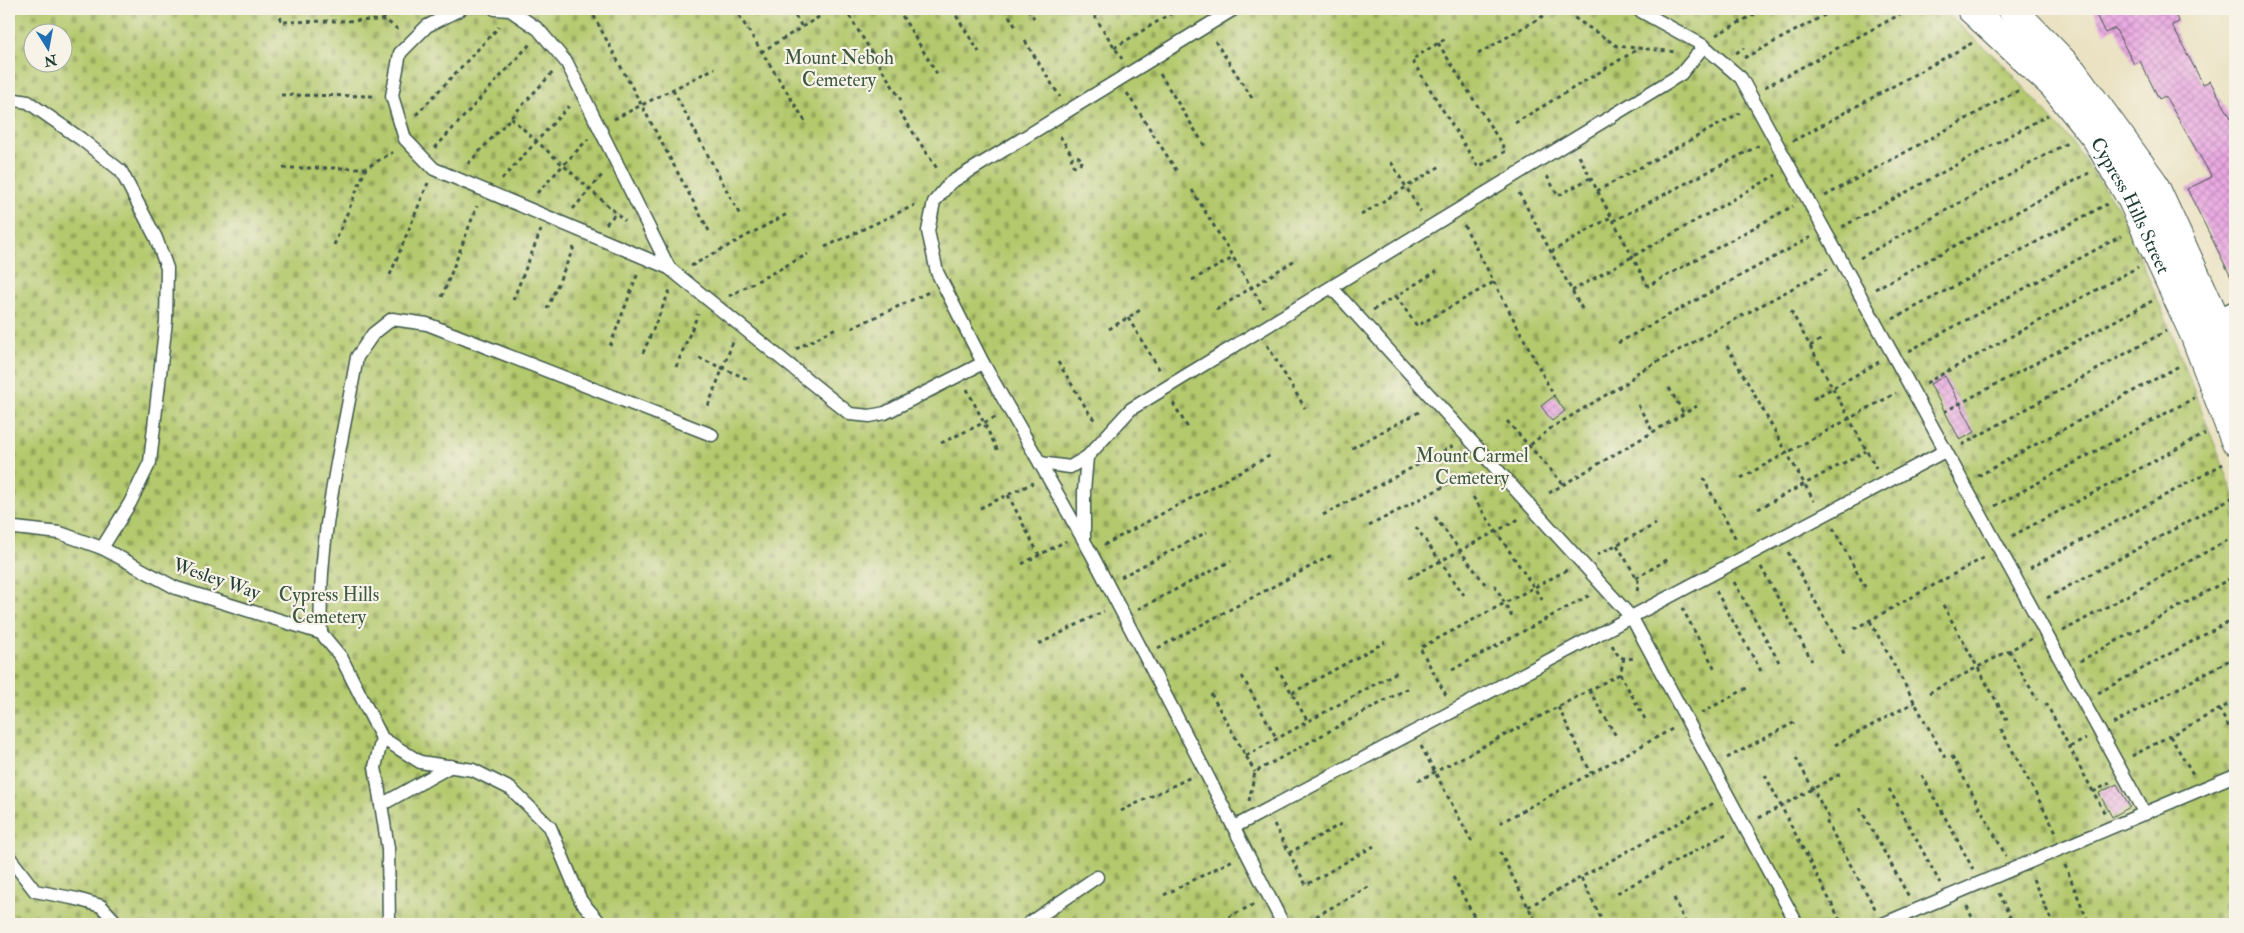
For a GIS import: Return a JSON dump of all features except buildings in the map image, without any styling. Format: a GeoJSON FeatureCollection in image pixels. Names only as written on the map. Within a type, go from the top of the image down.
{"type":"FeatureCollection","features":[{"type":"Feature","properties":{"kind":"street","name":"Cypress Hills Street"},"geometry":{"type":"LineString","coordinates":[[1971,9],[2053,85],[2096,138],[2204,325],[2235,370]]}},
{"type":"Feature","properties":{"kind":"street","name":"Cypress Hills Street"},"geometry":{"type":"LineString","coordinates":[[2012,9],[2073,72],[2153,182],[2204,325],[2223,446]]}},
{"type":"Feature","properties":{"kind":"lane"},"geometry":{"type":"LineString","coordinates":[[461,9],[427,26],[400,53],[392,96],[405,139],[434,169],[581,230],[673,271],[850,414],[885,413],[983,363]]}},
{"type":"Feature","properties":{"kind":"lane"},"geometry":{"type":"LineString","coordinates":[[495,9],[510,10],[541,32],[564,60],[673,271]]}},
{"type":"Feature","properties":{"kind":"lane"},"geometry":{"type":"LineString","coordinates":[[1234,9],[946,188],[934,202],[928,231],[937,272],[943,285],[983,363],[1091,552],[1205,771],[1239,824],[1247,852],[1283,924]]}},
{"type":"Feature","properties":{"kind":"lane"},"geometry":{"type":"LineString","coordinates":[[1637,9],[1700,48],[1742,78],[1928,421],[2145,814]]}},
{"type":"Feature","properties":{"kind":"lane"},"geometry":{"type":"LineString","coordinates":[[1040,463],[1070,467],[1086,457],[1131,409],[1681,74],[1700,48]]}},
{"type":"Feature","properties":{"kind":"lane"},"geometry":{"type":"LineString","coordinates":[[9,99],[28,102],[121,171],[156,238],[167,268],[166,322],[150,462],[130,503],[102,548]]}},
{"type":"Feature","properties":{"kind":"lane"},"geometry":{"type":"LineString","coordinates":[[1332,288],[1632,618],[1797,924]]}},
{"type":"Feature","properties":{"kind":"lane"},"geometry":{"type":"LineString","coordinates":[[601,924],[580,901],[550,827],[511,789],[473,770],[420,762],[382,738],[341,657],[321,633],[319,594],[325,538],[357,357],[373,334],[392,319],[427,324],[712,435]]}},
{"type":"Feature","properties":{"kind":"lane"},"geometry":{"type":"LineString","coordinates":[[1239,824],[1781,539],[1822,512],[1946,453]]}},
{"type":"Feature","properties":{"kind":"lane"},"geometry":{"type":"LineString","coordinates":[[1082,536],[1086,457]]}},
{"type":"Feature","properties":{"kind":"lane","name":"Wesley Way"},"geometry":{"type":"LineString","coordinates":[[9,529],[60,533],[102,548],[176,588],[321,633]]}},
{"type":"Feature","properties":{"kind":"lane"},"geometry":{"type":"LineString","coordinates":[[382,738],[375,767],[388,848],[389,924]]}},
{"type":"Feature","properties":{"kind":"lane"},"geometry":{"type":"LineString","coordinates":[[381,805],[451,766]]}},
{"type":"Feature","properties":{"kind":"lane"},"geometry":{"type":"LineString","coordinates":[[1883,924],[2235,775]]}},
{"type":"Feature","properties":{"kind":"lane"},"geometry":{"type":"LineString","coordinates":[[9,857],[35,891],[78,899],[101,906],[118,924]]}},
{"type":"Feature","properties":{"kind":"lane"},"geometry":{"type":"LineString","coordinates":[[1028,924],[1097,876]]}},
{"type":"Feature","properties":{"kind":"path"},"geometry":{"type":"LineString","coordinates":[[280,9],[281,22],[386,20]]}},
{"type":"Feature","properties":{"kind":"path"},"geometry":{"type":"LineString","coordinates":[[381,9],[383,18],[412,41]]}},
{"type":"Feature","properties":{"kind":"path"},"geometry":{"type":"LineString","coordinates":[[590,9],[709,232]]}},
{"type":"Feature","properties":{"kind":"path"},"geometry":{"type":"LineString","coordinates":[[735,9],[806,120]]}},
{"type":"Feature","properties":{"kind":"path"},"geometry":{"type":"LineString","coordinates":[[791,9],[802,27]]}},
{"type":"Feature","properties":{"kind":"path"},"geometry":{"type":"LineString","coordinates":[[761,52],[832,9]]}},
{"type":"Feature","properties":{"kind":"path"},"geometry":{"type":"LineString","coordinates":[[845,9],[901,100]]}},
{"type":"Feature","properties":{"kind":"path"},"geometry":{"type":"LineString","coordinates":[[898,9],[939,76]]}},
{"type":"Feature","properties":{"kind":"path"},"geometry":{"type":"LineString","coordinates":[[952,9],[979,52]]}},
{"type":"Feature","properties":{"kind":"path"},"geometry":{"type":"LineString","coordinates":[[1005,9],[1017,29]]}},
{"type":"Feature","properties":{"kind":"path"},"geometry":{"type":"LineString","coordinates":[[1028,9],[1034,18]]}},
{"type":"Feature","properties":{"kind":"path"},"geometry":{"type":"LineString","coordinates":[[1090,9],[1130,72]]}},
{"type":"Feature","properties":{"kind":"path"},"geometry":{"type":"LineString","coordinates":[[1114,48],[1178,9]]}},
{"type":"Feature","properties":{"kind":"path"},"geometry":{"type":"LineString","coordinates":[[1478,54],[1555,9]]}},
{"type":"Feature","properties":{"kind":"path"},"geometry":{"type":"LineString","coordinates":[[1561,9],[1617,46],[1639,48],[1700,48],[1764,9]]}},
{"type":"Feature","properties":{"kind":"path"},"geometry":{"type":"LineString","coordinates":[[1728,67],[1836,9]]}},
{"type":"Feature","properties":{"kind":"path"},"geometry":{"type":"LineString","coordinates":[[1597,191],[1910,9]]}},
{"type":"Feature","properties":{"kind":"path"},"geometry":{"type":"LineString","coordinates":[[402,130],[513,12]]}},
{"type":"Feature","properties":{"kind":"path"},"geometry":{"type":"LineString","coordinates":[[1205,27],[1254,101]]}},
{"type":"Feature","properties":{"kind":"path"},"geometry":{"type":"LineString","coordinates":[[424,159],[541,32]]}},
{"type":"Feature","properties":{"kind":"path"},"geometry":{"type":"LineString","coordinates":[[1438,44],[1506,151],[1478,167],[1412,60],[1447,38]]}},
{"type":"Feature","properties":{"kind":"path"},"geometry":{"type":"LineString","coordinates":[[1551,252],[1612,219],[1777,143],[1977,41]]}},
{"type":"Feature","properties":{"kind":"path"},"geometry":{"type":"LineString","coordinates":[[1024,42],[1062,100]]}},
{"type":"Feature","properties":{"kind":"path"},"geometry":{"type":"LineString","coordinates":[[1515,123],[1639,48]]}},
{"type":"Feature","properties":{"kind":"path"},"geometry":{"type":"LineString","coordinates":[[1151,59],[1206,148]]}},
{"type":"Feature","properties":{"kind":"path"},"geometry":{"type":"LineString","coordinates":[[455,178],[564,60]]}},
{"type":"Feature","properties":{"kind":"path"},"geometry":{"type":"LineString","coordinates":[[525,207],[599,127],[715,68]]}},
{"type":"Feature","properties":{"kind":"path"},"geometry":{"type":"LineString","coordinates":[[1124,88],[1178,174]]}},
{"type":"Feature","properties":{"kind":"path"},"geometry":{"type":"LineString","coordinates":[[1571,141],[1648,286],[2024,88]]}},
{"type":"Feature","properties":{"kind":"path"},"geometry":{"type":"LineString","coordinates":[[673,90],[741,216]]}},
{"type":"Feature","properties":{"kind":"path"},"geometry":{"type":"LineString","coordinates":[[442,297],[487,190],[537,141],[581,92]]}},
{"type":"Feature","properties":{"kind":"path"},"geometry":{"type":"LineString","coordinates":[[281,95],[392,96]]}},
{"type":"Feature","properties":{"kind":"path"},"geometry":{"type":"LineString","coordinates":[[826,247],[946,188],[899,112]]}},
{"type":"Feature","properties":{"kind":"path"},"geometry":{"type":"LineString","coordinates":[[1618,343],[2048,115]]}},
{"type":"Feature","properties":{"kind":"path"},"geometry":{"type":"LineString","coordinates":[[511,118],[629,224]]}},
{"type":"Feature","properties":{"kind":"path"},"geometry":{"type":"LineString","coordinates":[[1052,121],[1073,157]]}},
{"type":"Feature","properties":{"kind":"path"},"geometry":{"type":"LineString","coordinates":[[1369,526],[1495,466],[1529,446],[1551,428],[1631,380],[1633,375],[2072,141]]}},
{"type":"Feature","properties":{"kind":"path"},"geometry":{"type":"LineString","coordinates":[[283,168],[366,168],[409,144]]}},
{"type":"Feature","properties":{"kind":"path"},"geometry":{"type":"LineString","coordinates":[[561,222],[615,160]]}},
{"type":"Feature","properties":{"kind":"path"},"geometry":{"type":"LineString","coordinates":[[1538,161],[1558,196],[1590,178]]}},
{"type":"Feature","properties":{"kind":"path"},"geometry":{"type":"LineString","coordinates":[[1391,162],[1430,228]]}},
{"type":"Feature","properties":{"kind":"path"},"geometry":{"type":"LineString","coordinates":[[1361,215],[1442,165]]}},
{"type":"Feature","properties":{"kind":"path"},"geometry":{"type":"LineString","coordinates":[[1572,291],[1790,167]]}},
{"type":"Feature","properties":{"kind":"path"},"geometry":{"type":"LineString","coordinates":[[334,245],[366,168]]}},
{"type":"Feature","properties":{"kind":"path"},"geometry":{"type":"LineString","coordinates":[[390,275],[434,169]]}},
{"type":"Feature","properties":{"kind":"path"},"geometry":{"type":"LineString","coordinates":[[1861,297],[2092,171]]}},
{"type":"Feature","properties":{"kind":"path"},"geometry":{"type":"LineString","coordinates":[[1511,178],[1582,311]]}},
{"type":"Feature","properties":{"kind":"path"},"geometry":{"type":"LineString","coordinates":[[1192,190],[1273,323]]}},
{"type":"Feature","properties":{"kind":"path"},"geometry":{"type":"LineString","coordinates":[[594,236],[633,195]]}},
{"type":"Feature","properties":{"kind":"path"},"geometry":{"type":"LineString","coordinates":[[1878,327],[2112,201]]}},
{"type":"Feature","properties":{"kind":"path"},"geometry":{"type":"LineString","coordinates":[[1457,211],[1554,396]]}},
{"type":"Feature","properties":{"kind":"path"},"geometry":{"type":"LineString","coordinates":[[643,353],[673,271],[787,214]]}},
{"type":"Feature","properties":{"kind":"path"},"geometry":{"type":"LineString","coordinates":[[513,300],[547,216]]}},
{"type":"Feature","properties":{"kind":"path"},"geometry":{"type":"LineString","coordinates":[[547,309],[581,230]]}},
{"type":"Feature","properties":{"kind":"path"},"geometry":{"type":"LineString","coordinates":[[1813,398],[2128,232]]}},
{"type":"Feature","properties":{"kind":"path"},"geometry":{"type":"LineString","coordinates":[[676,367],[709,301],[808,254]]}},
{"type":"Feature","properties":{"kind":"path"},"geometry":{"type":"LineString","coordinates":[[610,346],[644,257]]}},
{"type":"Feature","properties":{"kind":"path"},"geometry":{"type":"LineString","coordinates":[[1192,280],[1233,258]]}},
{"type":"Feature","properties":{"kind":"path"},"geometry":{"type":"LineString","coordinates":[[1216,310],[1295,260]]}},
{"type":"Feature","properties":{"kind":"path"},"geometry":{"type":"LineString","coordinates":[[1741,478],[2142,265]]}},
{"type":"Feature","properties":{"kind":"path"},"geometry":{"type":"LineString","coordinates":[[1360,318],[1437,271]]}},
{"type":"Feature","properties":{"kind":"path"},"geometry":{"type":"LineString","coordinates":[[1396,296],[1417,326],[1494,282]]}},
{"type":"Feature","properties":{"kind":"path"},"geometry":{"type":"LineString","coordinates":[[852,328],[943,285]]}},
{"type":"Feature","properties":{"kind":"path"},"geometry":{"type":"LineString","coordinates":[[1928,421],[2157,298]]}},
{"type":"Feature","properties":{"kind":"path"},"geometry":{"type":"LineString","coordinates":[[1109,328],[1142,309]]}},
{"type":"Feature","properties":{"kind":"path"},"geometry":{"type":"LineString","coordinates":[[1790,311],[1879,474]]}},
{"type":"Feature","properties":{"kind":"path"},"geometry":{"type":"LineString","coordinates":[[1128,318],[1163,375]]}},
{"type":"Feature","properties":{"kind":"path"},"geometry":{"type":"LineString","coordinates":[[708,406],[739,325]]}},
{"type":"Feature","properties":{"kind":"path"},"geometry":{"type":"LineString","coordinates":[[1946,453],[2204,325]]}},
{"type":"Feature","properties":{"kind":"path"},"geometry":{"type":"LineString","coordinates":[[780,358],[838,327]]}},
{"type":"Feature","properties":{"kind":"path"},"geometry":{"type":"LineString","coordinates":[[1258,332],[1305,408]]}},
{"type":"Feature","properties":{"kind":"path"},"geometry":{"type":"LineString","coordinates":[[1810,346],[1824,338]]}},
{"type":"Feature","properties":{"kind":"path"},"geometry":{"type":"LineString","coordinates":[[1727,346],[1804,484],[1865,587]]}},
{"type":"Feature","properties":{"kind":"path"},"geometry":{"type":"LineString","coordinates":[[699,358],[750,380]]}},
{"type":"Feature","properties":{"kind":"path"},"geometry":{"type":"LineString","coordinates":[[1058,362],[1091,416],[1108,433]]}},
{"type":"Feature","properties":{"kind":"path"},"geometry":{"type":"LineString","coordinates":[[1963,484],[2184,364]]}},
{"type":"Feature","properties":{"kind":"path"},"geometry":{"type":"LineString","coordinates":[[959,375],[998,451]]}},
{"type":"Feature","properties":{"kind":"path"},"geometry":{"type":"LineString","coordinates":[[1669,388],[1684,414]]}},
{"type":"Feature","properties":{"kind":"path"},"geometry":{"type":"LineString","coordinates":[[1164,389],[1188,428]]}},
{"type":"Feature","properties":{"kind":"path"},"geometry":{"type":"LineString","coordinates":[[1980,514],[2197,397]]}},
{"type":"Feature","properties":{"kind":"path"},"geometry":{"type":"LineString","coordinates":[[1352,448],[1437,403]]}},
{"type":"Feature","properties":{"kind":"path"},"geometry":{"type":"LineString","coordinates":[[1638,405],[1653,432]]}},
{"type":"Feature","properties":{"kind":"path"},"geometry":{"type":"LineString","coordinates":[[1550,493],[1697,406]]}},
{"type":"Feature","properties":{"kind":"path"},"geometry":{"type":"LineString","coordinates":[[940,443],[1010,410]]}},
{"type":"Feature","properties":{"kind":"path"},"geometry":{"type":"LineString","coordinates":[[1506,421],[1564,485]]}},
{"type":"Feature","properties":{"kind":"path"},"geometry":{"type":"LineString","coordinates":[[1323,514],[1468,438]]}},
{"type":"Feature","properties":{"kind":"path"},"geometry":{"type":"LineString","coordinates":[[1854,629],[1998,547],[2223,446]]}},
{"type":"Feature","properties":{"kind":"path"},"geometry":{"type":"LineString","coordinates":[[2014,576],[2223,446]]}},
{"type":"Feature","properties":{"kind":"path"},"geometry":{"type":"LineString","coordinates":[[1758,509],[1866,451]]}},
{"type":"Feature","properties":{"kind":"path"},"geometry":{"type":"LineString","coordinates":[[1091,552],[1271,455]]}},
{"type":"Feature","properties":{"kind":"path"},"geometry":{"type":"LineString","coordinates":[[980,508],[1048,476]]}},
{"type":"Feature","properties":{"kind":"path"},"geometry":{"type":"LineString","coordinates":[[1703,478],[1812,661]]}},
{"type":"Feature","properties":{"kind":"path"},"geometry":{"type":"LineString","coordinates":[[1008,495],[1039,555]]}},
{"type":"Feature","properties":{"kind":"path"},"geometry":{"type":"LineString","coordinates":[[2031,607],[2235,496]]}},
{"type":"Feature","properties":{"kind":"path"},"geometry":{"type":"LineString","coordinates":[[1473,497],[1543,601]]}},
{"type":"Feature","properties":{"kind":"path"},"geometry":{"type":"LineString","coordinates":[[1409,578],[1535,510]]}},
{"type":"Feature","properties":{"kind":"path"},"geometry":{"type":"LineString","coordinates":[[1435,517],[1485,584]]}},
{"type":"Feature","properties":{"kind":"path"},"geometry":{"type":"LineString","coordinates":[[1454,711],[1420,648],[1656,524]]}},
{"type":"Feature","properties":{"kind":"path"},"geometry":{"type":"LineString","coordinates":[[1416,527],[1464,595]]}},
{"type":"Feature","properties":{"kind":"path"},"geometry":{"type":"LineString","coordinates":[[1107,584],[1207,532]]}},
{"type":"Feature","properties":{"kind":"path"},"geometry":{"type":"LineString","coordinates":[[1022,564],[1082,536]]}},
{"type":"Feature","properties":{"kind":"path"},"geometry":{"type":"LineString","coordinates":[[1929,693],[2009,650],[2047,635],[2235,536]]}},
{"type":"Feature","properties":{"kind":"path"},"geometry":{"type":"LineString","coordinates":[[1781,539],[1845,655]]}},
{"type":"Feature","properties":{"kind":"path"},"geometry":{"type":"LineString","coordinates":[[1617,545],[1638,580],[1637,600],[1645,611]]}},
{"type":"Feature","properties":{"kind":"path"},"geometry":{"type":"LineString","coordinates":[[1144,655],[1332,555]]}},
{"type":"Feature","properties":{"kind":"path"},"geometry":{"type":"LineString","coordinates":[[1636,578],[1670,558]]}},
{"type":"Feature","properties":{"kind":"path"},"geometry":{"type":"LineString","coordinates":[[1124,617],[1230,561]]}},
{"type":"Feature","properties":{"kind":"path"},"geometry":{"type":"LineString","coordinates":[[1726,567],[1779,662]]}},
{"type":"Feature","properties":{"kind":"path"},"geometry":{"type":"LineString","coordinates":[[2065,669],[2235,576]]}},
{"type":"Feature","properties":{"kind":"path"},"geometry":{"type":"LineString","coordinates":[[1708,577],[1761,671]]}},
{"type":"Feature","properties":{"kind":"path"},"geometry":{"type":"LineString","coordinates":[[1495,585],[1512,617]]}},
{"type":"Feature","properties":{"kind":"path"},"geometry":{"type":"LineString","coordinates":[[1452,670],[1605,588]]}},
{"type":"Feature","properties":{"kind":"path"},"geometry":{"type":"LineString","coordinates":[[1675,595],[1715,669]]}},
{"type":"Feature","properties":{"kind":"path"},"geometry":{"type":"LineString","coordinates":[[1039,644],[1118,604]]}},
{"type":"Feature","properties":{"kind":"path"},"geometry":{"type":"LineString","coordinates":[[1943,605],[2008,722]]}},
{"type":"Feature","properties":{"kind":"path"},"geometry":{"type":"LineString","coordinates":[[2083,702],[2235,618]]}},
{"type":"Feature","properties":{"kind":"path"},"geometry":{"type":"LineString","coordinates":[[1870,621],[1945,758]]}},
{"type":"Feature","properties":{"kind":"path"},"geometry":{"type":"LineString","coordinates":[[1609,630],[1614,650],[1619,657],[1638,657],[1650,651]]}},
{"type":"Feature","properties":{"kind":"path"},"geometry":{"type":"LineString","coordinates":[[1292,693],[1385,642]]}},
{"type":"Feature","properties":{"kind":"path"},"geometry":{"type":"LineString","coordinates":[[2009,650],[2037,700]]}},
{"type":"Feature","properties":{"kind":"path"},"geometry":{"type":"LineString","coordinates":[[2100,732],[2235,657]]}},
{"type":"Feature","properties":{"kind":"path"},"geometry":{"type":"LineString","coordinates":[[1624,658],[1620,674],[1645,718]]}},
{"type":"Feature","properties":{"kind":"path"},"geometry":{"type":"LineString","coordinates":[[1278,667],[1308,722]]}},
{"type":"Feature","properties":{"kind":"path"},"geometry":{"type":"LineString","coordinates":[[1246,756],[1397,672]]}},
{"type":"Feature","properties":{"kind":"path"},"geometry":{"type":"LineString","coordinates":[[1418,782],[1620,674]]}},
{"type":"Feature","properties":{"kind":"path"},"geometry":{"type":"LineString","coordinates":[[1242,676],[1277,739]]}},
{"type":"Feature","properties":{"kind":"path"},"geometry":{"type":"LineString","coordinates":[[1500,823],[1749,687]]}},
{"type":"Feature","properties":{"kind":"path"},"geometry":{"type":"LineString","coordinates":[[1239,824],[1255,772],[1408,688]]}},
{"type":"Feature","properties":{"kind":"path"},"geometry":{"type":"LineString","coordinates":[[1589,690],[1616,736]]}},
{"type":"Feature","properties":{"kind":"path"},"geometry":{"type":"LineString","coordinates":[[1211,694],[1255,772]]}},
{"type":"Feature","properties":{"kind":"path"},"geometry":{"type":"LineString","coordinates":[[2118,764],[2235,701]]}},
{"type":"Feature","properties":{"kind":"path"},"geometry":{"type":"LineString","coordinates":[[1836,746],[1915,702]]}},
{"type":"Feature","properties":{"kind":"path"},"geometry":{"type":"LineString","coordinates":[[2046,703],[2112,828]]}},
{"type":"Feature","properties":{"kind":"path"},"geometry":{"type":"LineString","coordinates":[[1558,707],[1591,773]]}},
{"type":"Feature","properties":{"kind":"path"},"geometry":{"type":"LineString","coordinates":[[2219,709],[2235,738]]}},
{"type":"Feature","properties":{"kind":"path"},"geometry":{"type":"LineString","coordinates":[[1712,766],[1797,721]]}},
{"type":"Feature","properties":{"kind":"path"},"geometry":{"type":"LineString","coordinates":[[2000,729],[2062,849],[2089,924]]}},
{"type":"Feature","properties":{"kind":"path"},"geometry":{"type":"LineString","coordinates":[[1414,733],[1472,842]]}},
{"type":"Feature","properties":{"kind":"path"},"geometry":{"type":"LineString","coordinates":[[2170,736],[2202,789]]}},
{"type":"Feature","properties":{"kind":"path"},"geometry":{"type":"LineString","coordinates":[[1952,756],[2013,869]]}},
{"type":"Feature","properties":{"kind":"path"},"geometry":{"type":"LineString","coordinates":[[1796,758],[1829,818],[1827,823],[1883,924]]}},
{"type":"Feature","properties":{"kind":"path"},"geometry":{"type":"LineString","coordinates":[[1121,811],[1205,771]]}},
{"type":"Feature","properties":{"kind":"path"},"geometry":{"type":"LineString","coordinates":[[1618,893],[1840,774]]}},
{"type":"Feature","properties":{"kind":"path"},"geometry":{"type":"LineString","coordinates":[[1765,775],[1842,924]]}},
{"type":"Feature","properties":{"kind":"path"},"geometry":{"type":"LineString","coordinates":[[1922,775],[1980,883]]}},
{"type":"Feature","properties":{"kind":"path"},"geometry":{"type":"LineString","coordinates":[[1889,789],[1947,897]]}},
{"type":"Feature","properties":{"kind":"path"},"geometry":{"type":"LineString","coordinates":[[1528,907],[1728,796]]}},
{"type":"Feature","properties":{"kind":"path"},"geometry":{"type":"LineString","coordinates":[[1860,808],[1916,910]]}},
{"type":"Feature","properties":{"kind":"path"},"geometry":{"type":"LineString","coordinates":[[1266,810],[1306,885],[1374,846]]}},
{"type":"Feature","properties":{"kind":"path"},"geometry":{"type":"LineString","coordinates":[[1289,853],[1341,824]]}},
{"type":"Feature","properties":{"kind":"path"},"geometry":{"type":"LineString","coordinates":[[1164,895],[1247,852]]}},
{"type":"Feature","properties":{"kind":"path"},"geometry":{"type":"LineString","coordinates":[[1500,852],[1537,924]]}},
{"type":"Feature","properties":{"kind":"path"},"geometry":{"type":"LineString","coordinates":[[2026,864],[2053,924]]}},
{"type":"Feature","properties":{"kind":"path"},"geometry":{"type":"LineString","coordinates":[[1452,877],[1478,924]]}},
{"type":"Feature","properties":{"kind":"path"},"geometry":{"type":"LineString","coordinates":[[1581,878],[1604,924]]}},
{"type":"Feature","properties":{"kind":"path"},"geometry":{"type":"LineString","coordinates":[[1993,878],[2013,924]]}},
{"type":"Feature","properties":{"kind":"path"},"geometry":{"type":"LineString","coordinates":[[1302,924],[1372,885]]}},
{"type":"Feature","properties":{"kind":"path"},"geometry":{"type":"LineString","coordinates":[[1214,924],[1269,897]]}},
{"type":"Feature","properties":{"kind":"path"},"geometry":{"type":"LineString","coordinates":[[1674,898],[1686,924]]}},
{"type":"Feature","properties":{"kind":"green space","name":"Mount Carmel Cemetery"},"geometry":{"type":"Polygon","coordinates":[[[9,9],[1941,9],[2007,68],[2071,141],[2119,209],[2170,329],[2235,497],[2235,914],[2220,924],[9,924],[9,9]]]}},
{"type":"Feature","properties":{"kind":"park label","name":"Mount Neboh Cemetery"},"geometry":{"type":"Point","coordinates":[839,68]}},
{"type":"Feature","properties":{"kind":"park label","name":"Cypress Hills Cemetery"},"geometry":{"type":"Point","coordinates":[329,605]}}]}
